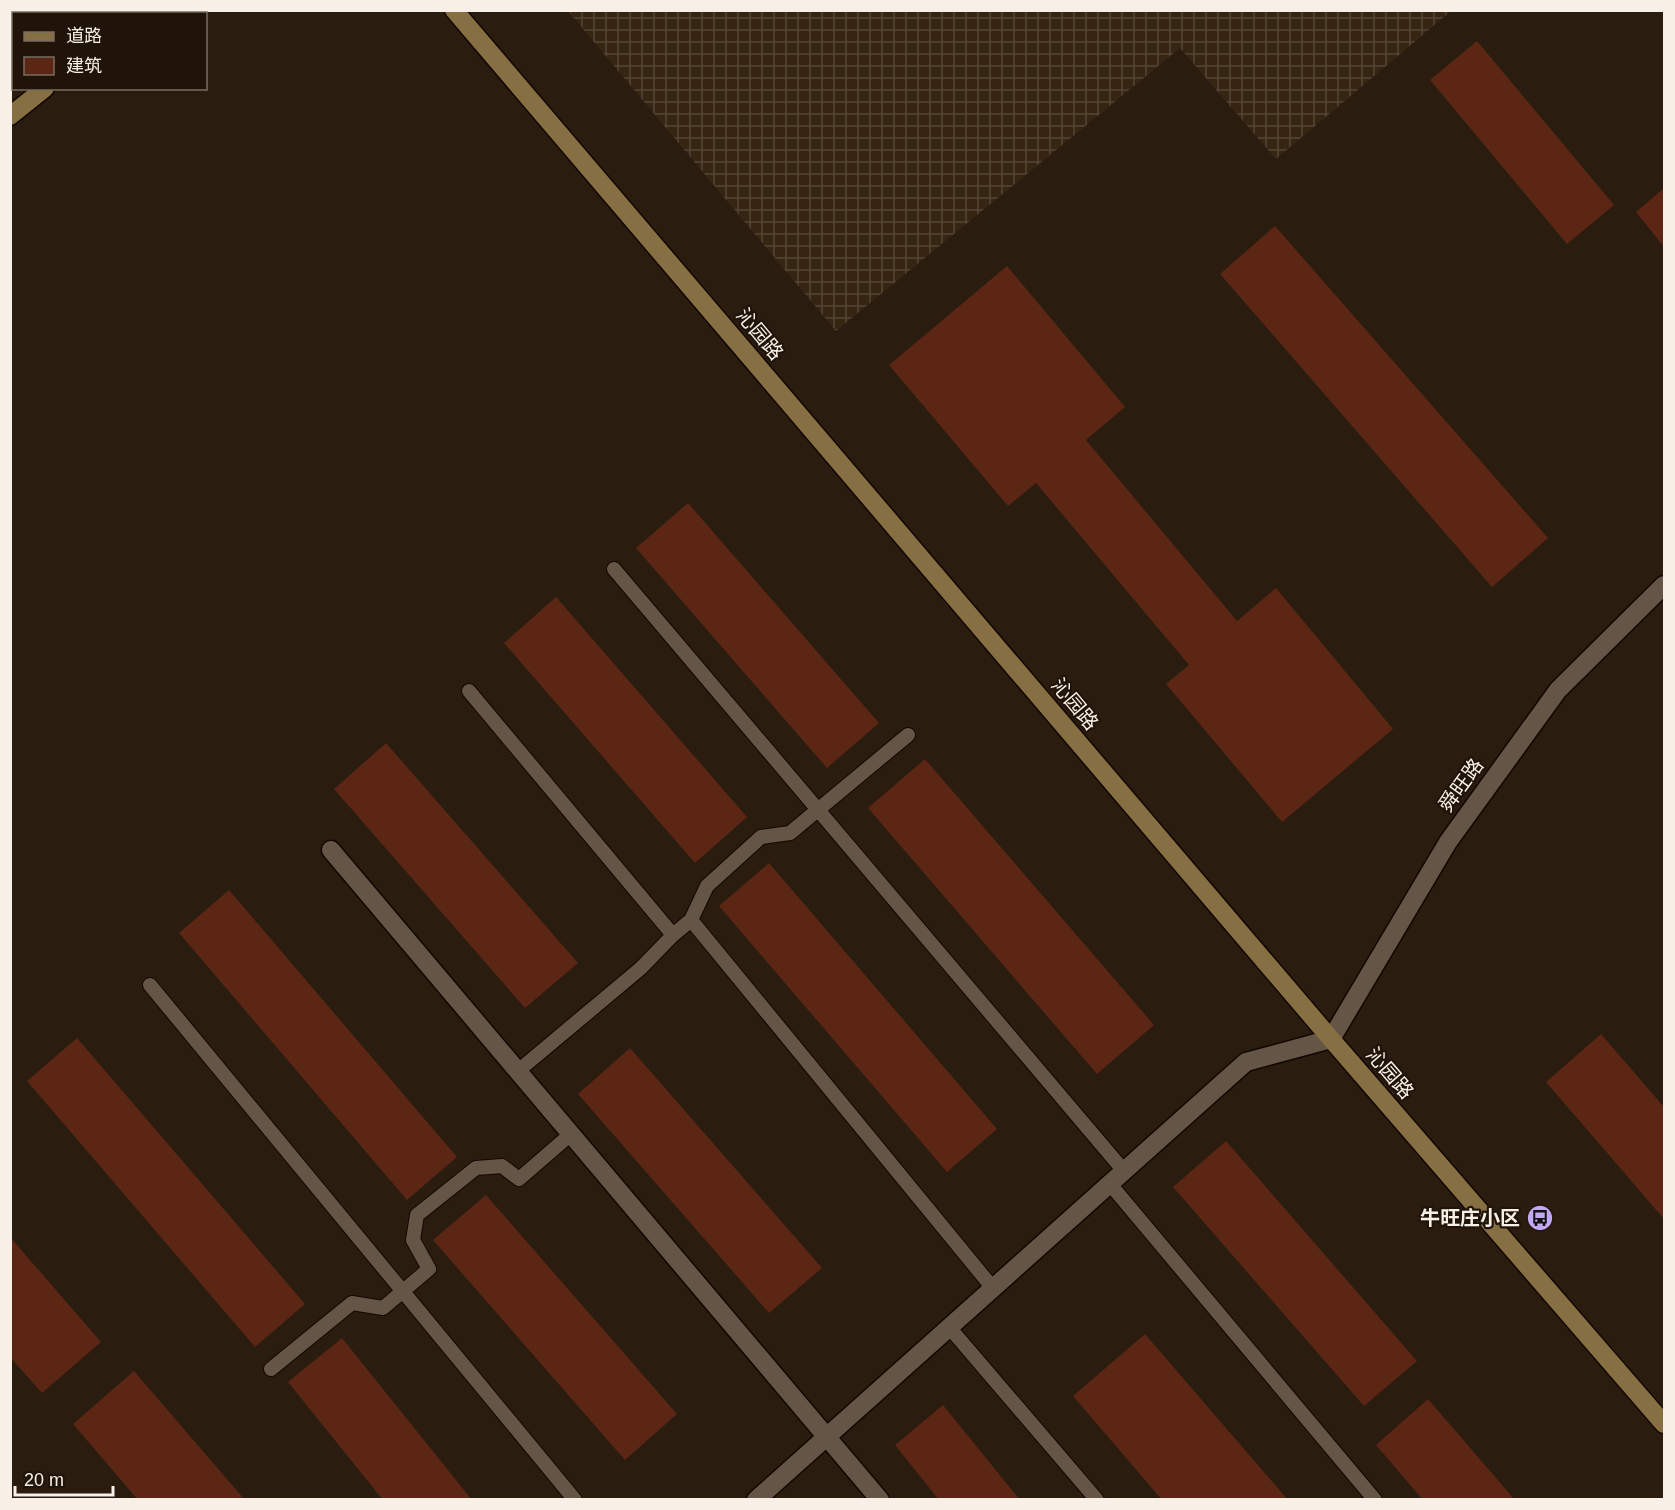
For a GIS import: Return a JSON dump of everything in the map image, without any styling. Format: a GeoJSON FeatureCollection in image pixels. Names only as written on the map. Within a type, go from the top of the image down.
{"type":"FeatureCollection","features":[{"type":"Feature","properties":{"kind":"street","name":"沁园路"},"geometry":{"type":"LineString","coordinates":[[454,10],[1330,1039],[1665,1424]]}},
{"type":"Feature","properties":{"kind":"street"},"geometry":{"type":"LineString","coordinates":[[10,116],[42,90]]}},
{"type":"Feature","properties":{"kind":"street","name":"舜旺路"},"geometry":{"type":"LineString","coordinates":[[1330,1039],[1448,842],[1558,690],[1665,585]]}},
{"type":"Feature","properties":{"kind":"street"},"geometry":{"type":"LineString","coordinates":[[331,850],[880,1500]]}},
{"type":"Feature","properties":{"kind":"street"},"geometry":{"type":"LineString","coordinates":[[756,1500],[1246,1062],[1330,1039]]}},
{"type":"Feature","properties":{"kind":"lane"},"geometry":{"type":"LineString","coordinates":[[614,569],[818,810],[1375,1500]]}},
{"type":"Feature","properties":{"kind":"lane"},"geometry":{"type":"LineString","coordinates":[[469,691],[673,935]]}},
{"type":"Feature","properties":{"kind":"lane"},"geometry":{"type":"LineString","coordinates":[[518,1071],[641,968],[691,920],[707,886],[761,837],[790,833],[908,735]]}},
{"type":"Feature","properties":{"kind":"lane"},"geometry":{"type":"LineString","coordinates":[[691,920],[992,1287]]}},
{"type":"Feature","properties":{"kind":"lane"},"geometry":{"type":"LineString","coordinates":[[150,986],[574,1500]]}},
{"type":"Feature","properties":{"kind":"lane"},"geometry":{"type":"LineString","coordinates":[[271,1369],[352,1303],[383,1308],[429,1269],[413,1240],[417,1215],[476,1168],[502,1166],[519,1179],[571,1134]]}},
{"type":"Feature","properties":{"kind":"lane"},"geometry":{"type":"LineString","coordinates":[[949,1327],[1097,1500]]}},
{"type":"Feature","properties":{"kind":"shaded area"},"geometry":{"type":"Polygon","coordinates":[[[568,11],[1451,11],[1276,159],[1180,48],[836,331],[568,11]]]}},
{"type":"Feature","properties":{"kind":"building"},"geometry":{"type":"Polygon","coordinates":[[[1477,41],[1614,205],[1567,244],[1430,80],[1477,41]]]}},
{"type":"Feature","properties":{"kind":"building"},"geometry":{"type":"Polygon","coordinates":[[[1664,188],[1664,247],[1636,212],[1664,188]]]}},
{"type":"Feature","properties":{"kind":"building"},"geometry":{"type":"Polygon","coordinates":[[[1275,226],[1548,538],[1492,587],[1220,274],[1275,226]]]}},
{"type":"Feature","properties":{"kind":"building"},"geometry":{"type":"Polygon","coordinates":[[[1007,266],[1125,407],[1086,440],[1237,621],[1276,588],[1393,729],[1282,822],[1166,684],[1189,665],[1036,483],[1008,506],[889,365],[1007,266]]]}},
{"type":"Feature","properties":{"kind":"building"},"geometry":{"type":"Polygon","coordinates":[[[688,503],[879,723],[827,768],[636,548],[688,503]]]}},
{"type":"Feature","properties":{"kind":"building"},"geometry":{"type":"Polygon","coordinates":[[[556,597],[747,817],[695,863],[504,643],[556,597]]]}},
{"type":"Feature","properties":{"kind":"building"},"geometry":{"type":"Polygon","coordinates":[[[386,743],[578,963],[525,1008],[334,789],[386,743]]]}},
{"type":"Feature","properties":{"kind":"building"},"geometry":{"type":"Polygon","coordinates":[[[925,759],[1154,1025],[1097,1074],[868,808],[925,759]]]}},
{"type":"Feature","properties":{"kind":"building"},"geometry":{"type":"Polygon","coordinates":[[[769,863],[997,1129],[947,1172],[719,906],[769,863]]]}},
{"type":"Feature","properties":{"kind":"building"},"geometry":{"type":"Polygon","coordinates":[[[229,890],[457,1157],[407,1200],[179,933],[229,890]]]}},
{"type":"Feature","properties":{"kind":"building"},"geometry":{"type":"Polygon","coordinates":[[[1601,1034],[1664,1107],[1664,1219],[1546,1082],[1601,1034]]]}},
{"type":"Feature","properties":{"kind":"building"},"geometry":{"type":"Polygon","coordinates":[[[77,1038],[305,1304],[255,1347],[27,1081],[77,1038]]]}},
{"type":"Feature","properties":{"kind":"building"},"geometry":{"type":"Polygon","coordinates":[[[630,1048],[822,1268],[769,1313],[578,1094],[630,1048]]]}},
{"type":"Feature","properties":{"kind":"building"},"geometry":{"type":"Polygon","coordinates":[[[1226,1141],[1417,1361],[1364,1406],[1173,1187],[1226,1141]]]}},
{"type":"Feature","properties":{"kind":"building"},"geometry":{"type":"Polygon","coordinates":[[[486,1195],[677,1414],[625,1460],[433,1240],[486,1195]]]}},
{"type":"Feature","properties":{"kind":"building"},"geometry":{"type":"Polygon","coordinates":[[[10,1237],[101,1342],[42,1393],[10,1357],[10,1237]]]}},
{"type":"Feature","properties":{"kind":"building"},"geometry":{"type":"Polygon","coordinates":[[[1145,1334],[1288,1500],[1162,1500],[1073,1396],[1145,1334]]]}},
{"type":"Feature","properties":{"kind":"building"},"geometry":{"type":"Polygon","coordinates":[[[342,1338],[472,1500],[383,1500],[288,1382],[342,1338]]]}},
{"type":"Feature","properties":{"kind":"building"},"geometry":{"type":"Polygon","coordinates":[[[134,1371],[245,1500],[138,1500],[73,1424],[134,1371]]]}},
{"type":"Feature","properties":{"kind":"building"},"geometry":{"type":"Polygon","coordinates":[[[1428,1399],[1515,1500],[1423,1500],[1376,1445],[1428,1399]]]}},
{"type":"Feature","properties":{"kind":"building"},"geometry":{"type":"Polygon","coordinates":[[[943,1405],[1020,1500],[939,1500],[895,1445],[943,1405]]]}},
{"type":"Feature","properties":{"kind":"place","name":"牛旺庄小区"},"geometry":{"type":"Point","coordinates":[1540,1218]}}]}
